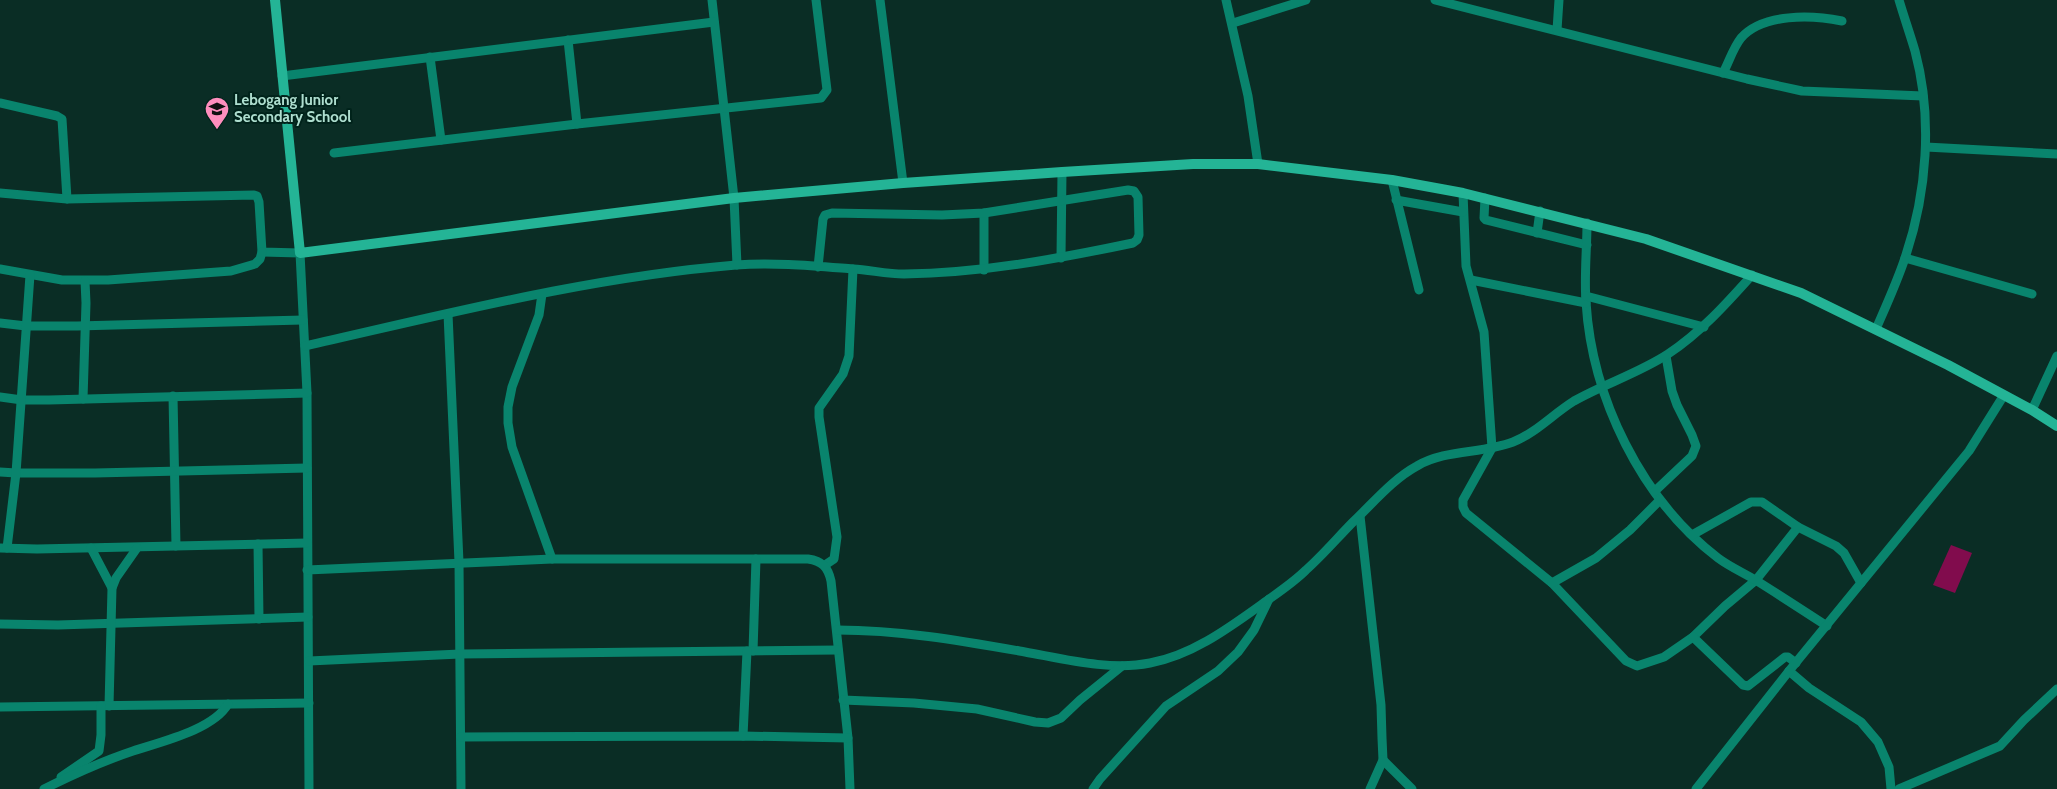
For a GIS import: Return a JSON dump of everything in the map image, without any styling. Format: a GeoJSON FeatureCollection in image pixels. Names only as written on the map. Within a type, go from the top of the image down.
{"type":"FeatureCollection","features":[{"type":"Feature","properties":{"kind":"street"},"geometry":{"type":"LineString","coordinates":[[275,0],[300,253],[304,320],[307,393],[309,789]]}},
{"type":"Feature","properties":{"kind":"street"},"geometry":{"type":"LineString","coordinates":[[712,0],[734,198],[737,265]]}},
{"type":"Feature","properties":{"kind":"street"},"geometry":{"type":"LineString","coordinates":[[334,153],[577,124],[821,98],[827,90],[816,0]]}},
{"type":"Feature","properties":{"kind":"street"},"geometry":{"type":"LineString","coordinates":[[880,0],[903,183]]}},
{"type":"Feature","properties":{"kind":"street"},"geometry":{"type":"LineString","coordinates":[[1226,0],[1233,23],[1248,96],[1258,164]]}},
{"type":"Feature","properties":{"kind":"street"},"geometry":{"type":"LineString","coordinates":[[1233,23],[1306,0]]}},
{"type":"Feature","properties":{"kind":"street"},"geometry":{"type":"LineString","coordinates":[[1435,0],[1723,73],[1810,92],[1923,96]]}},
{"type":"Feature","properties":{"kind":"street"},"geometry":{"type":"LineString","coordinates":[[1557,30],[1559,0]]}},
{"type":"Feature","properties":{"kind":"street"},"geometry":{"type":"LineString","coordinates":[[1876,329],[1906,258],[1917,213],[1926,147],[1923,96],[1915,51],[1899,0]]}},
{"type":"Feature","properties":{"kind":"street"},"geometry":{"type":"LineString","coordinates":[[1723,73],[1740,39],[1746,33],[1760,26],[1795,16],[1842,21]]}},
{"type":"Feature","properties":{"kind":"street"},"geometry":{"type":"LineString","coordinates":[[282,76],[714,22]]}},
{"type":"Feature","properties":{"kind":"street"},"geometry":{"type":"LineString","coordinates":[[568,40],[577,124]]}},
{"type":"Feature","properties":{"kind":"street"},"geometry":{"type":"LineString","coordinates":[[430,57],[441,140]]}},
{"type":"Feature","properties":{"kind":"street"},"geometry":{"type":"LineString","coordinates":[[0,102],[57,116],[62,119],[67,199]]}},
{"type":"Feature","properties":{"kind":"street"},"geometry":{"type":"LineString","coordinates":[[1926,147],[2057,154]]}},
{"type":"Feature","properties":{"kind":"street"},"geometry":{"type":"LineString","coordinates":[[262,252],[300,253],[734,198],[903,183],[1193,164],[1258,164],[1392,180],[1463,193],[1646,239],[1801,293],[1948,364],[2032,410],[2057,426]]}},
{"type":"Feature","properties":{"kind":"street"},"geometry":{"type":"LineString","coordinates":[[1061,258],[1062,172]]}},
{"type":"Feature","properties":{"kind":"street"},"geometry":{"type":"LineString","coordinates":[[1392,180],[1419,290]]}},
{"type":"Feature","properties":{"kind":"street"},"geometry":{"type":"LineString","coordinates":[[305,346],[542,294],[643,276],[737,265],[818,267],[901,274],[984,270],[1061,258],[1133,243],[1138,240],[1138,197],[1134,191],[1128,190],[984,213],[942,215],[832,213],[822,219],[818,267]]}},
{"type":"Feature","properties":{"kind":"street"},"geometry":{"type":"LineString","coordinates":[[0,193],[67,199],[254,194],[259,202],[262,252],[260,259],[255,264],[231,270],[85,281],[30,275],[0,269]]}},
{"type":"Feature","properties":{"kind":"street"},"geometry":{"type":"LineString","coordinates":[[1463,193],[1466,266],[1484,332],[1492,448],[1464,500],[1463,507],[1466,513],[1552,583],[1626,662],[1637,666],[1664,657],[1693,637],[1725,606],[1756,580],[1798,527]]}},
{"type":"Feature","properties":{"kind":"street"},"geometry":{"type":"LineString","coordinates":[[1485,198],[1483,214],[1486,220],[1587,245]]}},
{"type":"Feature","properties":{"kind":"street"},"geometry":{"type":"LineString","coordinates":[[1396,200],[1463,212]]}},
{"type":"Feature","properties":{"kind":"street"},"geometry":{"type":"LineString","coordinates":[[1536,233],[1540,212]]}},
{"type":"Feature","properties":{"kind":"street"},"geometry":{"type":"LineString","coordinates":[[984,213],[984,270]]}},
{"type":"Feature","properties":{"kind":"street"},"geometry":{"type":"LineString","coordinates":[[1587,223],[1586,300],[1593,353],[1602,387],[1618,430],[1631,455],[1660,500],[1692,535],[1719,558],[1827,626]]}},
{"type":"Feature","properties":{"kind":"street"},"geometry":{"type":"LineString","coordinates":[[1906,258],[2032,294]]}},
{"type":"Feature","properties":{"kind":"street"},"geometry":{"type":"LineString","coordinates":[[825,566],[834,559],[837,537],[819,408],[843,374],[849,356],[853,269]]}},
{"type":"Feature","properties":{"kind":"street"},"geometry":{"type":"LineString","coordinates":[[30,275],[16,473],[3,548],[137,548],[307,544]]}},
{"type":"Feature","properties":{"kind":"street"},"geometry":{"type":"LineString","coordinates":[[837,630],[871,630],[944,638],[1058,658],[1122,666],[1147,664],[1166,659],[1195,647],[1235,624],[1306,570],[1394,483],[1417,465],[1438,456],[1492,448],[1516,441],[1536,430],[1573,402],[1666,356],[1704,327],[1752,275]]}},
{"type":"Feature","properties":{"kind":"street"},"geometry":{"type":"LineString","coordinates":[[1471,280],[1586,300],[1704,327]]}},
{"type":"Feature","properties":{"kind":"street"},"geometry":{"type":"LineString","coordinates":[[83,399],[85,281]]}},
{"type":"Feature","properties":{"kind":"street"},"geometry":{"type":"LineString","coordinates":[[542,294],[539,315],[512,387],[508,407],[508,423],[512,447],[552,559]]}},
{"type":"Feature","properties":{"kind":"street"},"geometry":{"type":"LineString","coordinates":[[448,314],[459,562],[461,789]]}},
{"type":"Feature","properties":{"kind":"street"},"geometry":{"type":"LineString","coordinates":[[0,323],[26,326],[85,326],[304,320]]}},
{"type":"Feature","properties":{"kind":"street"},"geometry":{"type":"LineString","coordinates":[[1655,491],[1692,456],[1696,446],[1676,405],[1666,356]]}},
{"type":"Feature","properties":{"kind":"street"},"geometry":{"type":"LineString","coordinates":[[2032,410],[2057,356]]}},
{"type":"Feature","properties":{"kind":"street"},"geometry":{"type":"LineString","coordinates":[[0,397],[22,400],[307,393]]}},
{"type":"Feature","properties":{"kind":"street"},"geometry":{"type":"LineString","coordinates":[[1696,789],[1789,671],[1969,451],[2004,395]]}},
{"type":"Feature","properties":{"kind":"street"},"geometry":{"type":"LineString","coordinates":[[172,396],[176,546]]}},
{"type":"Feature","properties":{"kind":"street"},"geometry":{"type":"LineString","coordinates":[[0,472],[307,468]]}},
{"type":"Feature","properties":{"kind":"street"},"geometry":{"type":"LineString","coordinates":[[1552,583],[1596,558],[1630,530],[1660,500]]}},
{"type":"Feature","properties":{"kind":"street"},"geometry":{"type":"LineString","coordinates":[[1692,535],[1751,502],[1762,502],[1798,527],[1836,546],[1844,553],[1861,583]]}},
{"type":"Feature","properties":{"kind":"street"},"geometry":{"type":"LineString","coordinates":[[1360,516],[1381,705],[1383,760],[1370,789]]}},
{"type":"Feature","properties":{"kind":"street"},"geometry":{"type":"LineString","coordinates":[[258,544],[258,618]]}},
{"type":"Feature","properties":{"kind":"street"},"geometry":{"type":"LineString","coordinates":[[91,548],[112,588]]}},
{"type":"Feature","properties":{"kind":"street"},"geometry":{"type":"LineString","coordinates":[[58,782],[63,775],[99,751],[105,706],[112,588],[116,578],[137,548]]}},
{"type":"Feature","properties":{"kind":"street"},"geometry":{"type":"LineString","coordinates":[[307,570],[552,559],[808,559],[818,561],[825,566],[831,580],[848,738],[850,789]]}},
{"type":"Feature","properties":{"kind":"street"},"geometry":{"type":"LineString","coordinates":[[743,736],[756,559]]}},
{"type":"Feature","properties":{"kind":"street"},"geometry":{"type":"LineString","coordinates":[[1093,789],[1166,706],[1218,671],[1238,652],[1254,630],[1269,598]]}},
{"type":"Feature","properties":{"kind":"street"},"geometry":{"type":"LineString","coordinates":[[0,624],[111,623],[308,617]]}},
{"type":"Feature","properties":{"kind":"street"},"geometry":{"type":"LineString","coordinates":[[1693,637],[1743,685],[1748,686],[1785,657],[1796,663]]}},
{"type":"Feature","properties":{"kind":"street"},"geometry":{"type":"LineString","coordinates":[[309,661],[460,654],[838,650]]}},
{"type":"Feature","properties":{"kind":"street"},"geometry":{"type":"LineString","coordinates":[[843,700],[914,703],[977,709],[1035,722],[1048,723],[1061,718],[1122,666]]}},
{"type":"Feature","properties":{"kind":"street"},"geometry":{"type":"LineString","coordinates":[[1789,671],[1809,688],[1861,722],[1878,742],[1889,767],[1891,789]]}},
{"type":"Feature","properties":{"kind":"street"},"geometry":{"type":"LineString","coordinates":[[1899,789],[2000,746],[2057,689]]}},
{"type":"Feature","properties":{"kind":"street"},"geometry":{"type":"LineString","coordinates":[[0,707],[309,703]]}},
{"type":"Feature","properties":{"kind":"street"},"geometry":{"type":"LineString","coordinates":[[44,789],[132,751],[186,734],[221,713],[228,704]]}},
{"type":"Feature","properties":{"kind":"street"},"geometry":{"type":"LineString","coordinates":[[461,737],[743,736],[848,738]]}},
{"type":"Feature","properties":{"kind":"street"},"geometry":{"type":"LineString","coordinates":[[1383,760],[1412,789]]}},
{"type":"Feature","properties":{"kind":"shaded area"},"geometry":{"type":"Polygon","coordinates":[[[1951,545],[1972,553],[1955,593],[1933,585],[1951,545]]]}},
{"type":"Feature","properties":{"kind":"place","name":"Lebogang Junior Secondary School"},"geometry":{"type":"Point","coordinates":[217,130]}}]}
